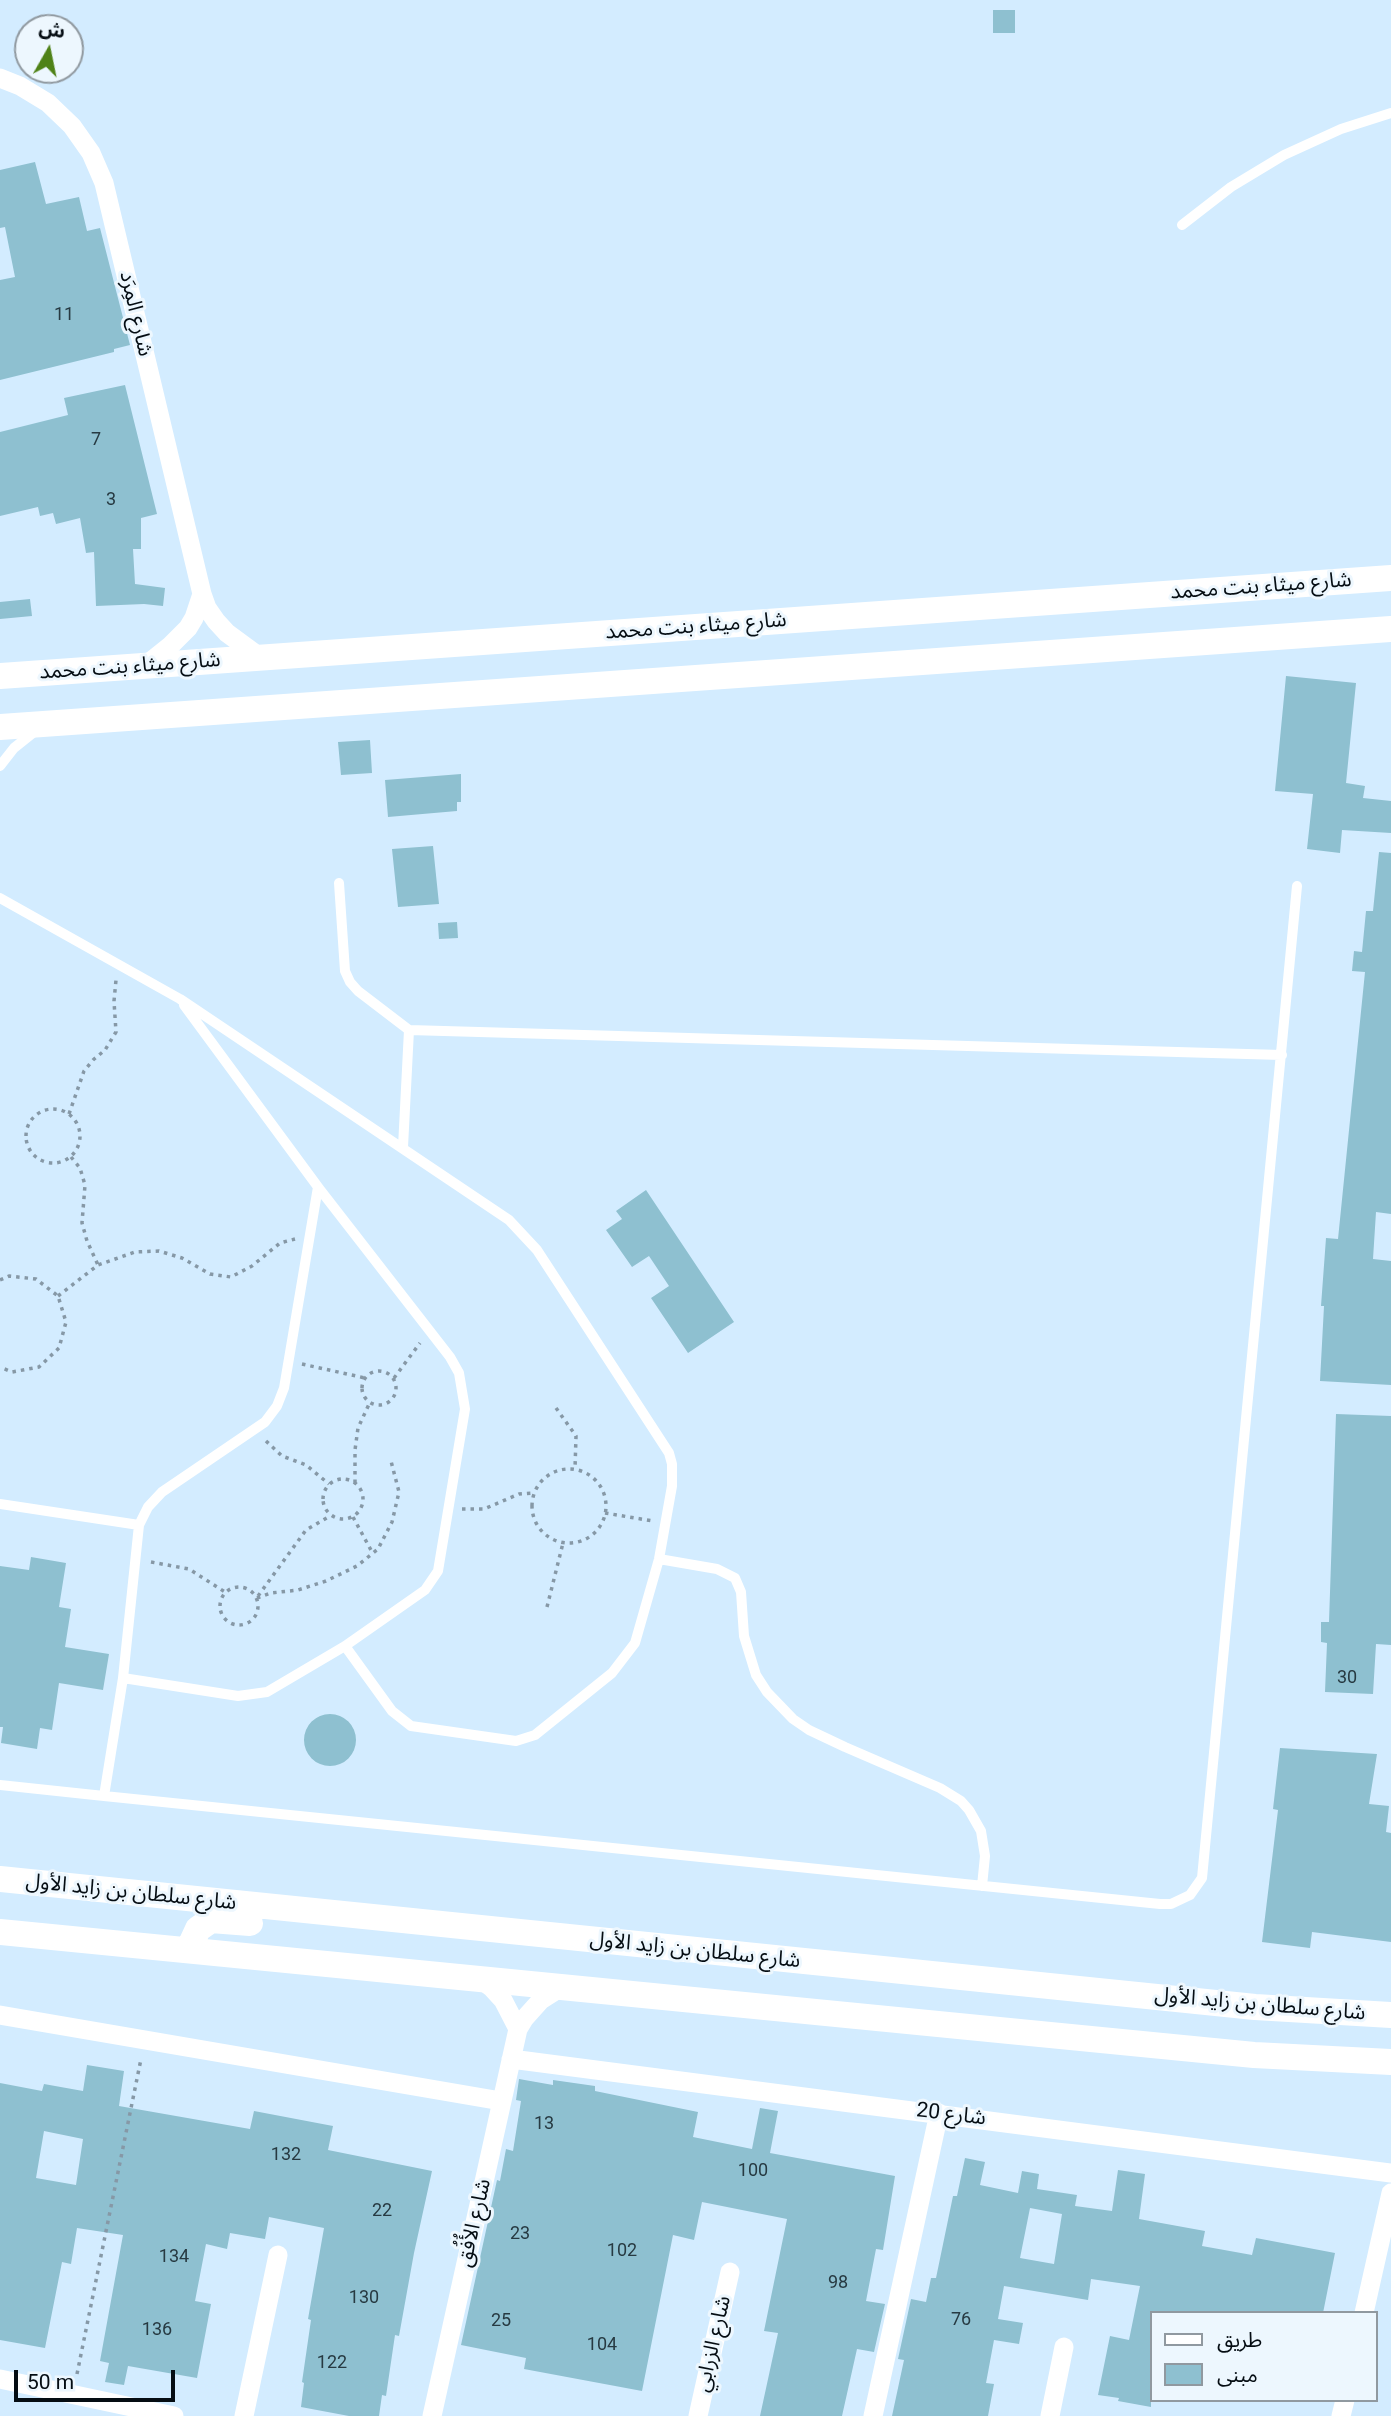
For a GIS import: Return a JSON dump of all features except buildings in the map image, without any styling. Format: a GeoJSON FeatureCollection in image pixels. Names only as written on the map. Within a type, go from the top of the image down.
{"type":"FeatureCollection","features":[{"type":"Feature","properties":{"kind":"main road","name":"شارع ميثاء بنت محمد"},"geometry":{"type":"LineString","coordinates":[[2,674],[1391,578]]}},
{"type":"Feature","properties":{"kind":"main road"},"geometry":{"type":"LineString","coordinates":[[0,727],[1391,629]]}},
{"type":"Feature","properties":{"kind":"main road","name":"شارع سلطان بن زايد الأول"},"geometry":{"type":"LineString","coordinates":[[0,1879],[1266,2008],[1391,2015]]}},
{"type":"Feature","properties":{"kind":"main road"},"geometry":{"type":"LineString","coordinates":[[192,1951],[192,1942],[198,1929],[211,1920],[317,1930],[398,1921]]}},
{"type":"Feature","properties":{"kind":"main road"},"geometry":{"type":"LineString","coordinates":[[0,1931],[1254,2055],[1391,2062]]}},
{"type":"Feature","properties":{"kind":"street","name":"شارع المِرَد"},"geometry":{"type":"LineString","coordinates":[[0,78],[20,86],[48,103],[72,126],[91,153],[104,183],[202,594],[207,608],[227,633],[261,658]]}},
{"type":"Feature","properties":{"kind":"street"},"geometry":{"type":"LineString","coordinates":[[145,666],[188,628],[202,594]]}},
{"type":"Feature","properties":{"kind":"street"},"geometry":{"type":"LineString","coordinates":[[478,1978],[503,2000],[518,2029]]}},
{"type":"Feature","properties":{"kind":"street","name":"شارع الأُفُق"},"geometry":{"type":"LineString","coordinates":[[432,2416],[518,2029],[524,2018],[541,2000],[563,1986]]}},
{"type":"Feature","properties":{"kind":"street"},"geometry":{"type":"LineString","coordinates":[[0,2015],[501,2101]]}},
{"type":"Feature","properties":{"kind":"street","name":"شارع 20"},"geometry":{"type":"LineString","coordinates":[[511,2059],[1391,2173]]}},
{"type":"Feature","properties":{"kind":"street"},"geometry":{"type":"LineString","coordinates":[[873,2416],[939,2113]]}},
{"type":"Feature","properties":{"kind":"street"},"geometry":{"type":"LineString","coordinates":[[1364,2311],[1391,2193]]}},
{"type":"Feature","properties":{"kind":"street"},"geometry":{"type":"LineString","coordinates":[[244,2416],[278,2255]]}},
{"type":"Feature","properties":{"kind":"street","name":"شارع الزرابي"},"geometry":{"type":"LineString","coordinates":[[698,2416],[730,2272]]}},
{"type":"Feature","properties":{"kind":"street"},"geometry":{"type":"LineString","coordinates":[[1050,2416],[1064,2347]]}},
{"type":"Feature","properties":{"kind":"street"},"geometry":{"type":"LineString","coordinates":[[0,2379],[174,2416]]}},
{"type":"Feature","properties":{"kind":"lane"},"geometry":{"type":"LineString","coordinates":[[1182,225],[1231,187],[1284,155],[1341,129],[1391,113]]}},
{"type":"Feature","properties":{"kind":"lane"},"geometry":{"type":"LineString","coordinates":[[0,766],[14,748],[48,723]]}},
{"type":"Feature","properties":{"kind":"lane"},"geometry":{"type":"LineString","coordinates":[[340,883],[345,971],[350,982],[409,1030],[1282,1055]]}},
{"type":"Feature","properties":{"kind":"lane"},"geometry":{"type":"LineString","coordinates":[[0,1785],[1171,1904],[1190,1895],[1202,1878],[1297,886]]}},
{"type":"Feature","properties":{"kind":"lane"},"geometry":{"type":"LineString","coordinates":[[0,898],[180,999],[509,1220],[537,1250],[669,1453],[673,1475],[659,1559],[640,1631],[629,1653],[612,1673],[535,1735],[526,1739],[506,1740],[419,1728],[404,1722],[392,1711],[345,1646]]}},
{"type":"Feature","properties":{"kind":"lane"},"geometry":{"type":"LineString","coordinates":[[122,1678],[238,1696],[257,1695],[276,1688],[345,1646],[425,1590],[438,1571],[465,1409],[459,1373],[450,1357],[318,1187],[180,999]]}},
{"type":"Feature","properties":{"kind":"lane"},"geometry":{"type":"LineString","coordinates":[[403,1147],[409,1030]]}},
{"type":"Feature","properties":{"kind":"lane"},"geometry":{"type":"LineString","coordinates":[[104,1796],[122,1678],[139,1525],[148,1507],[162,1492],[256,1429],[277,1406],[284,1388],[318,1187]]}},
{"type":"Feature","properties":{"kind":"lane"},"geometry":{"type":"LineString","coordinates":[[0,1504],[139,1525]]}},
{"type":"Feature","properties":{"kind":"lane"},"geometry":{"type":"LineString","coordinates":[[659,1559],[717,1569],[735,1578],[741,1592],[744,1636],[756,1675],[766,1692],[793,1719],[845,1747],[940,1788],[970,1810],[981,1831],[985,1856],[982,1886]]}},
{"type":"Feature","properties":{"kind":"path"},"geometry":{"type":"LineString","coordinates":[[69,1114],[84,1071],[105,1050],[116,1032],[114,1000],[119,964]]}},
{"type":"Feature","properties":{"kind":"path"},"geometry":{"type":"LineString","coordinates":[[61,1110],[74,1119],[80,1132],[79,1146],[71,1157],[54,1163],[36,1157],[27,1142],[29,1124],[42,1111],[61,1110]]}},
{"type":"Feature","properties":{"kind":"path"},"geometry":{"type":"LineString","coordinates":[[71,1157],[80,1168],[85,1185],[82,1223],[98,1265]]}},
{"type":"Feature","properties":{"kind":"path"},"geometry":{"type":"LineString","coordinates":[[58,1296],[98,1265],[135,1252],[159,1251],[182,1258],[210,1274],[231,1277],[252,1266],[280,1243],[293,1238],[309,1240]]}},
{"type":"Feature","properties":{"kind":"path"},"geometry":{"type":"LineString","coordinates":[[0,1280],[9,1276],[36,1279],[58,1296],[66,1322],[60,1348],[39,1367],[12,1372],[0,1367]]}},
{"type":"Feature","properties":{"kind":"path"},"geometry":{"type":"LineString","coordinates":[[394,1378],[430,1330]]}},
{"type":"Feature","properties":{"kind":"path"},"geometry":{"type":"LineString","coordinates":[[288,1362],[365,1378]]}},
{"type":"Feature","properties":{"kind":"path"},"geometry":{"type":"LineString","coordinates":[[376,1370],[383,1370],[394,1378],[397,1392],[389,1403],[383,1405],[370,1402],[362,1391],[365,1378],[376,1370]]}},
{"type":"Feature","properties":{"kind":"path"},"geometry":{"type":"LineString","coordinates":[[355,1483],[342,1479],[324,1489],[322,1504],[330,1516],[337,1519],[353,1517],[363,1505],[363,1497],[355,1483],[355,1450],[359,1428],[370,1402]]}},
{"type":"Feature","properties":{"kind":"path"},"geometry":{"type":"LineString","coordinates":[[556,1408],[576,1436],[575,1469]]}},
{"type":"Feature","properties":{"kind":"path"},"geometry":{"type":"LineString","coordinates":[[256,1429],[282,1456],[306,1465],[329,1484]]}},
{"type":"Feature","properties":{"kind":"path"},"geometry":{"type":"LineString","coordinates":[[257,1598],[326,1581],[357,1566],[378,1549],[392,1521],[399,1492],[391,1461]]}},
{"type":"Feature","properties":{"kind":"path"},"geometry":{"type":"LineString","coordinates":[[575,1469],[593,1478],[599,1485],[606,1503],[606,1513],[603,1522],[590,1537],[573,1543],[563,1543],[539,1529],[532,1512],[534,1493],[537,1486],[550,1474],[575,1469]]}},
{"type":"Feature","properties":{"kind":"path"},"geometry":{"type":"LineString","coordinates":[[449,1507],[484,1509],[519,1494],[534,1493]]}},
{"type":"Feature","properties":{"kind":"path"},"geometry":{"type":"LineString","coordinates":[[606,1513],[665,1523]]}},
{"type":"Feature","properties":{"kind":"path"},"geometry":{"type":"LineString","coordinates":[[257,1598],[246,1588],[239,1587],[225,1592],[221,1599],[221,1614],[232,1624],[240,1625],[253,1619],[257,1613],[257,1598],[306,1530],[330,1516]]}},
{"type":"Feature","properties":{"kind":"path"},"geometry":{"type":"LineString","coordinates":[[353,1517],[373,1553]]}},
{"type":"Feature","properties":{"kind":"path"},"geometry":{"type":"LineString","coordinates":[[547,1607],[563,1543]]}},
{"type":"Feature","properties":{"kind":"path"},"geometry":{"type":"LineString","coordinates":[[135,1560],[188,1569],[225,1592]]}},
{"type":"Feature","properties":{"kind":"path"},"geometry":{"type":"LineString","coordinates":[[73,2394],[145,2040]]}}]}
